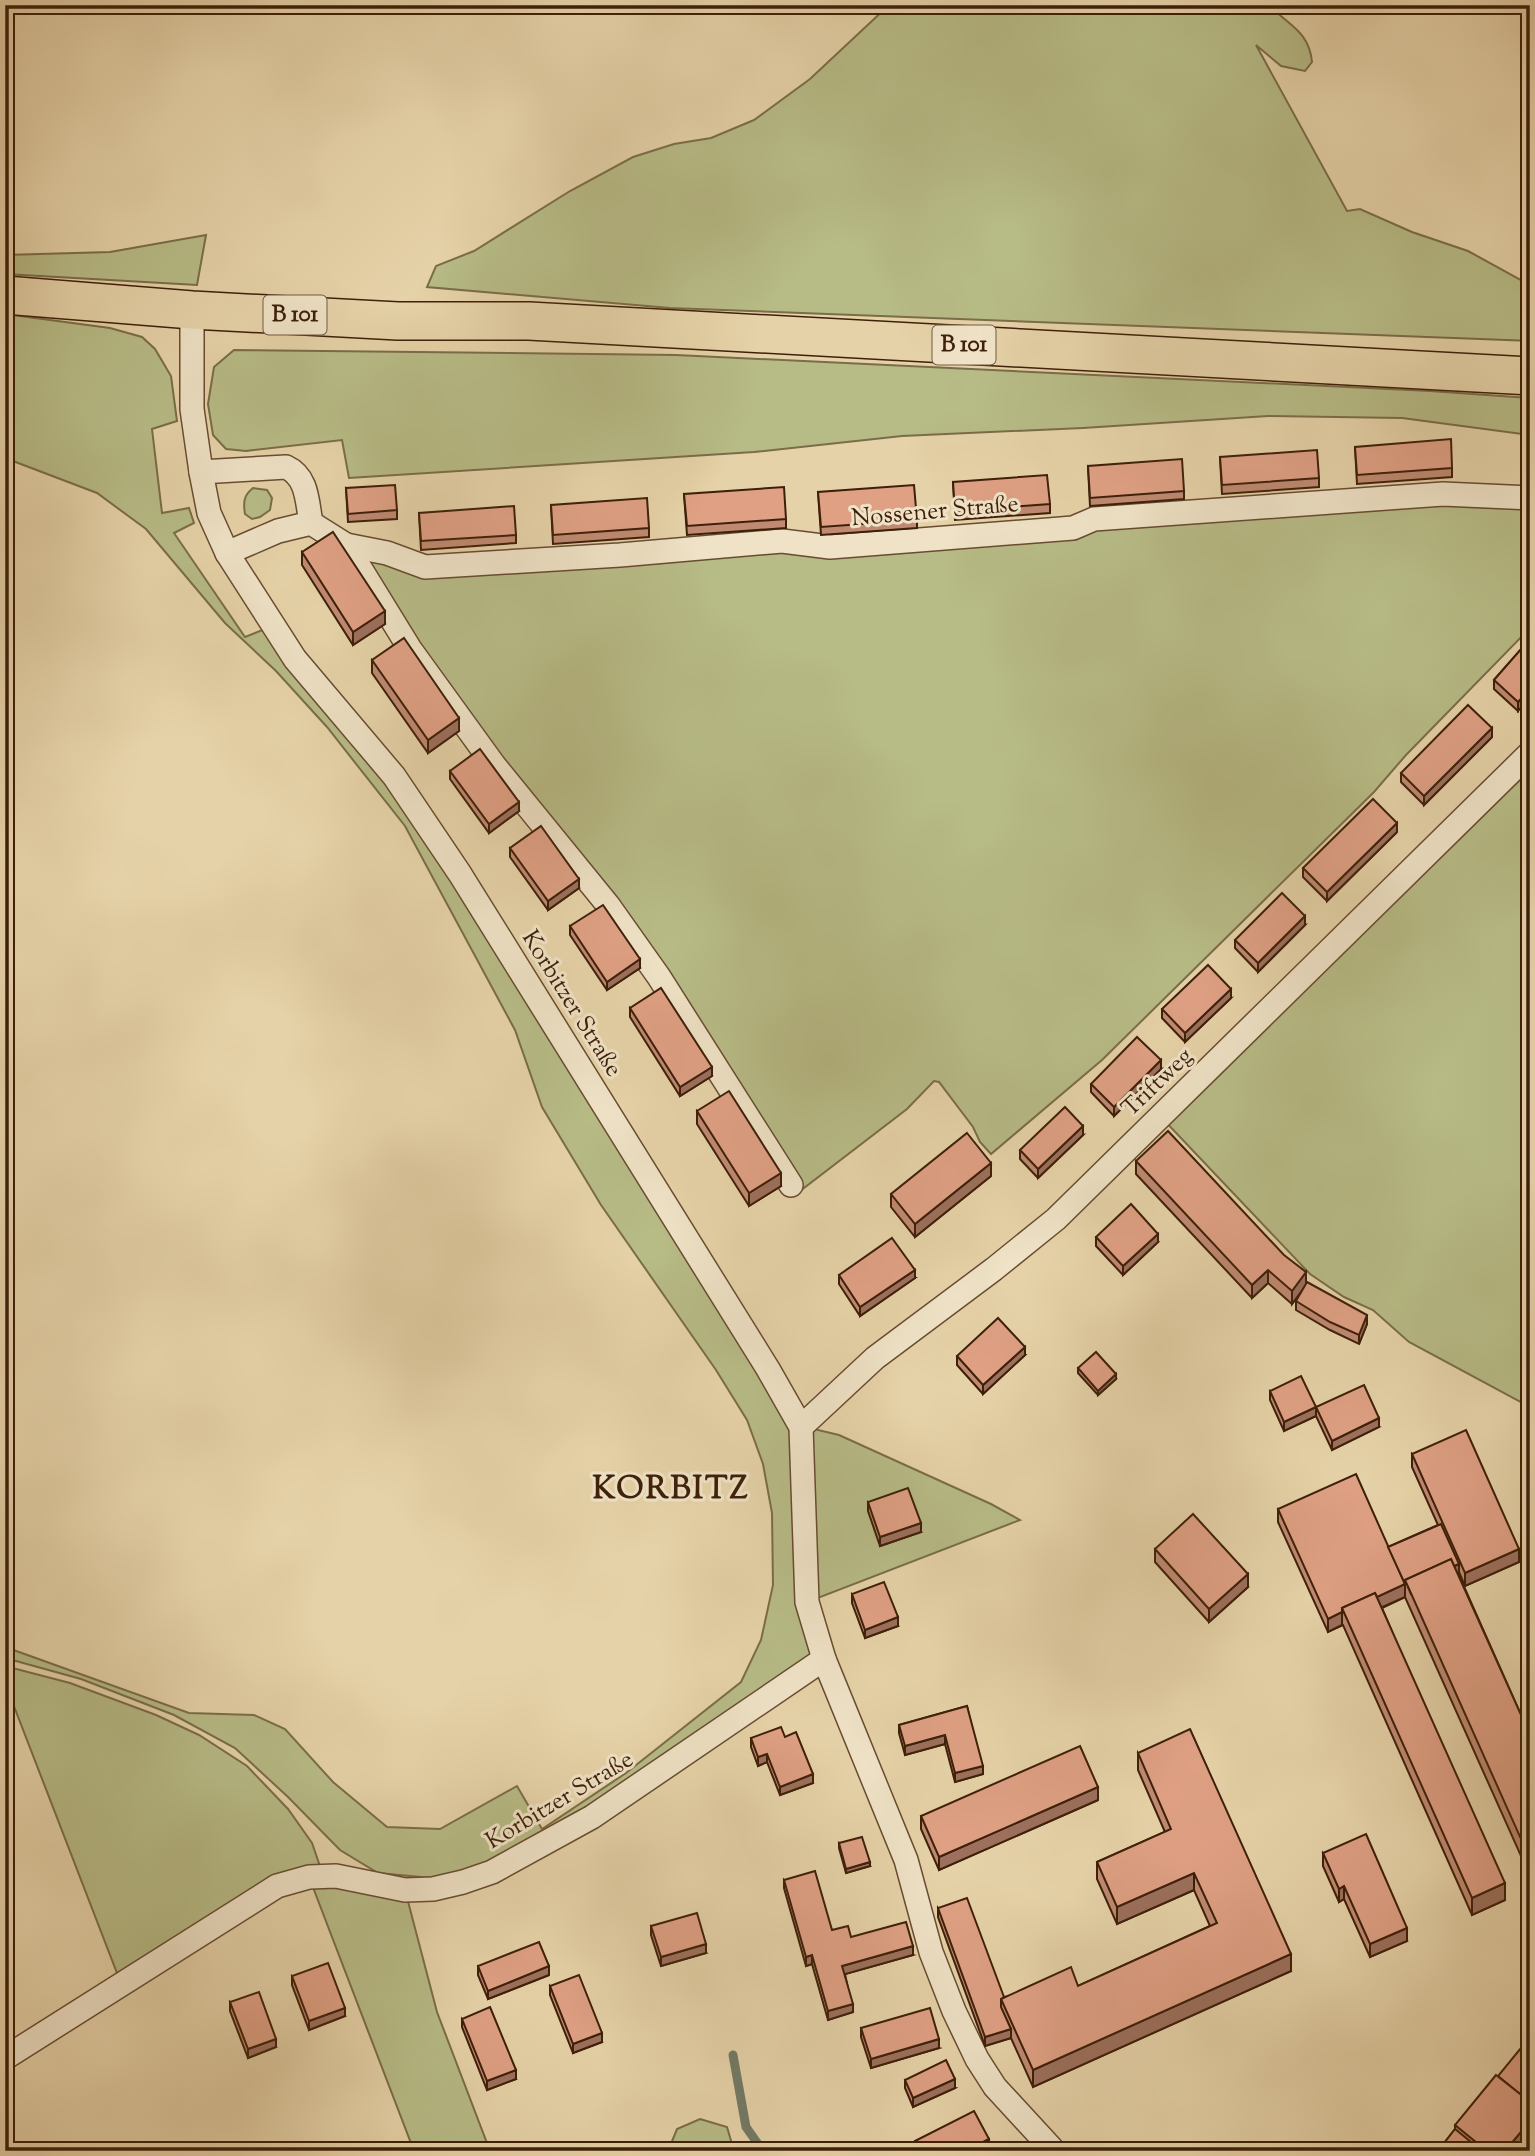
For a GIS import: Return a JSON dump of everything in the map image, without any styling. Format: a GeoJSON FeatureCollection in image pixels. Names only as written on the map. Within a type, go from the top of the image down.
{"type":"FeatureCollection","features":[{"type":"Feature","properties":{"kind":"main road","name":"B 101"},"geometry":{"type":"LineString","coordinates":[[5,295],[192,310],[398,321],[529,321],[1530,376]]}},
{"type":"Feature","properties":{"kind":"street","name":"Korbitzer Straße"},"geometry":{"type":"LineString","coordinates":[[192,310],[192,409],[201,472],[209,513],[227,553],[295,659],[394,776],[460,874],[801,1427],[807,1602],[824,1658],[906,1860],[932,1952],[954,2011],[977,2059],[995,2087],[1054,2151]]}},
{"type":"Feature","properties":{"kind":"street"},"geometry":{"type":"LineString","coordinates":[[201,472],[286,467],[297,471],[303,481],[311,523]]}},
{"type":"Feature","properties":{"kind":"street","name":"Nossener Straße"},"geometry":{"type":"LineString","coordinates":[[346,545],[387,553],[425,567],[620,555],[782,541],[830,547],[1073,528],[1094,519],[1443,494],[1530,498]]}},
{"type":"Feature","properties":{"kind":"street"},"geometry":{"type":"LineString","coordinates":[[227,553],[278,531],[311,523],[346,545],[410,649],[494,765],[608,905],[659,977],[791,1185]]}},
{"type":"Feature","properties":{"kind":"street","name":"Triftweg"},"geometry":{"type":"LineString","coordinates":[[801,1427],[875,1358],[1056,1219],[1530,753]]}},
{"type":"Feature","properties":{"kind":"street","name":"Korbitzer Straße"},"geometry":{"type":"LineString","coordinates":[[5,2059],[277,1886],[309,1877],[336,1875],[405,1889],[433,1889],[492,1872],[592,1817],[824,1658]]}},
{"type":"Feature","properties":{"kind":"green space"},"geometry":{"type":"Polygon","coordinates":[[[889,5],[1269,5],[1302,36],[1307,43],[1312,62],[1305,71],[1281,66],[1256,45],[1347,211],[1360,209],[1412,232],[1468,251],[1530,285],[1530,341],[670,308],[427,287],[436,266],[474,251],[570,191],[633,157],[674,144],[711,138],[754,120],[810,79],[889,5]]]}},
{"type":"Feature","properties":{"kind":"green space"},"geometry":{"type":"Polygon","coordinates":[[[206,235],[197,285],[5,274],[5,255],[110,252],[206,235]]]}},
{"type":"Feature","properties":{"kind":"green space"},"geometry":{"type":"Polygon","coordinates":[[[5,314],[110,328],[142,337],[155,349],[171,376],[177,421],[152,429],[162,513],[189,508],[194,523],[174,533],[245,637],[265,629],[288,666],[381,776],[413,821],[541,1018],[553,1041],[768,1369],[801,1426],[839,1435],[991,1504],[1020,1520],[807,1602],[824,1659],[575,1828],[543,1847],[476,1877],[441,1886],[405,1890],[442,1879],[378,1873],[340,1850],[235,1748],[174,1715],[81,1679],[5,1658],[5,1647],[189,1713],[254,1715],[285,1729],[333,1782],[387,1827],[440,1829],[517,1786],[542,1829],[626,1773],[741,1682],[761,1640],[773,1585],[772,1513],[763,1464],[747,1420],[716,1370],[601,1205],[542,1107],[515,1030],[405,826],[327,727],[276,671],[225,623],[146,529],[97,493],[5,458],[5,314]]]}},
{"type":"Feature","properties":{"kind":"green space"},"geometry":{"type":"Polygon","coordinates":[[[234,350],[676,355],[1430,391],[1530,398],[1530,435],[1402,418],[1268,416],[902,436],[754,452],[349,478],[342,440],[246,451],[226,449],[213,435],[208,404],[214,367],[234,350]]]}},
{"type":"Feature","properties":{"kind":"green space"},"geometry":{"type":"Polygon","coordinates":[[[253,488],[267,490],[272,498],[270,510],[252,519],[245,514],[244,506],[246,496],[253,488]]]}},
{"type":"Feature","properties":{"kind":"green space"},"geometry":{"type":"Polygon","coordinates":[[[1530,498],[1530,628],[1406,755],[1374,792],[1102,1060],[991,1154],[939,1082],[934,1081],[907,1109],[800,1191],[346,545],[425,567],[1530,498]]]}},
{"type":"Feature","properties":{"kind":"green space"},"geometry":{"type":"Polygon","coordinates":[[[1530,753],[1530,1407],[1409,1342],[1373,1310],[1344,1297],[1310,1274],[1161,1117],[1530,753]]]}},
{"type":"Feature","properties":{"kind":"green space"},"geometry":{"type":"Polygon","coordinates":[[[5,1666],[70,1683],[156,1715],[199,1735],[247,1766],[288,1809],[312,1843],[323,1875],[341,1876],[405,1890],[437,2012],[490,2151],[414,2151],[309,1877],[277,1886],[122,1986],[5,1683],[5,1666]]]}},
{"type":"Feature","properties":{"kind":"green space"},"geometry":{"type":"Polygon","coordinates":[[[700,2119],[727,2127],[734,2151],[668,2151],[677,2129],[700,2119]]]}},
{"type":"Feature","properties":{"kind":"building"},"geometry":{"type":"Polygon","coordinates":[[[1451,439],[1452,468],[1357,475],[1355,447],[1451,439]]]}},
{"type":"Feature","properties":{"kind":"building"},"geometry":{"type":"Polygon","coordinates":[[[1317,450],[1319,478],[1222,485],[1220,457],[1317,450]]]}},
{"type":"Feature","properties":{"kind":"building"},"geometry":{"type":"Polygon","coordinates":[[[1182,459],[1184,491],[1090,498],[1088,466],[1182,459]]]}},
{"type":"Feature","properties":{"kind":"building"},"geometry":{"type":"Polygon","coordinates":[[[1047,475],[1050,504],[955,511],[953,482],[1047,475]]]}},
{"type":"Feature","properties":{"kind":"building"},"geometry":{"type":"Polygon","coordinates":[[[395,485],[397,510],[348,514],[346,488],[395,485]]]}},
{"type":"Feature","properties":{"kind":"building"},"geometry":{"type":"Polygon","coordinates":[[[914,485],[917,520],[821,527],[818,492],[914,485]]]}},
{"type":"Feature","properties":{"kind":"building"},"geometry":{"type":"Polygon","coordinates":[[[784,487],[786,519],[687,526],[684,494],[784,487]]]}},
{"type":"Feature","properties":{"kind":"building"},"geometry":{"type":"Polygon","coordinates":[[[647,498],[649,528],[553,535],[551,505],[647,498]]]}},
{"type":"Feature","properties":{"kind":"building"},"geometry":{"type":"Polygon","coordinates":[[[514,506],[516,535],[421,541],[419,513],[514,506]]]}},
{"type":"Feature","properties":{"kind":"building"},"geometry":{"type":"Polygon","coordinates":[[[333,532],[385,611],[353,632],[302,552],[333,532]]]}},
{"type":"Feature","properties":{"kind":"building"},"geometry":{"type":"Polygon","coordinates":[[[404,638],[459,718],[428,740],[372,660],[404,638]]]}},
{"type":"Feature","properties":{"kind":"building"},"geometry":{"type":"Polygon","coordinates":[[[1530,639],[1530,689],[1518,702],[1494,680],[1530,639]]]}},
{"type":"Feature","properties":{"kind":"building"},"geometry":{"type":"Polygon","coordinates":[[[1468,705],[1492,728],[1424,796],[1401,773],[1468,705]]]}},
{"type":"Feature","properties":{"kind":"building"},"geometry":{"type":"Polygon","coordinates":[[[480,749],[519,802],[489,824],[450,771],[480,749]]]}},
{"type":"Feature","properties":{"kind":"building"},"geometry":{"type":"Polygon","coordinates":[[[1373,799],[1397,823],[1327,892],[1303,868],[1373,799]]]}},
{"type":"Feature","properties":{"kind":"building"},"geometry":{"type":"Polygon","coordinates":[[[541,826],[579,879],[548,901],[510,848],[541,826]]]}},
{"type":"Feature","properties":{"kind":"building"},"geometry":{"type":"Polygon","coordinates":[[[1282,893],[1305,916],[1258,963],[1235,940],[1282,893]]]}},
{"type":"Feature","properties":{"kind":"building"},"geometry":{"type":"Polygon","coordinates":[[[603,905],[640,959],[607,982],[570,926],[603,905]]]}},
{"type":"Feature","properties":{"kind":"building"},"geometry":{"type":"Polygon","coordinates":[[[1208,965],[1231,989],[1185,1033],[1162,1009],[1208,965]]]}},
{"type":"Feature","properties":{"kind":"building"},"geometry":{"type":"Polygon","coordinates":[[[661,988],[712,1067],[680,1087],[630,1008],[661,988]]]}},
{"type":"Feature","properties":{"kind":"building"},"geometry":{"type":"Polygon","coordinates":[[[1137,1037],[1161,1060],[1114,1107],[1091,1084],[1137,1037]]]}},
{"type":"Feature","properties":{"kind":"building"},"geometry":{"type":"Polygon","coordinates":[[[729,1091],[781,1173],[749,1193],[697,1111],[729,1091]]]}},
{"type":"Feature","properties":{"kind":"building"},"geometry":{"type":"Polygon","coordinates":[[[1065,1107],[1083,1126],[1038,1169],[1020,1150],[1065,1107]]]}},
{"type":"Feature","properties":{"kind":"building"},"geometry":{"type":"Polygon","coordinates":[[[1168,1131],[1284,1255],[1306,1272],[1292,1291],[1268,1270],[1252,1285],[1136,1161],[1168,1131]]]}},
{"type":"Feature","properties":{"kind":"building"},"geometry":{"type":"Polygon","coordinates":[[[967,1133],[991,1163],[915,1224],[891,1194],[967,1133]]]}},
{"type":"Feature","properties":{"kind":"building"},"geometry":{"type":"Polygon","coordinates":[[[1131,1204],[1158,1234],[1123,1266],[1096,1237],[1131,1204]]]}},
{"type":"Feature","properties":{"kind":"building"},"geometry":{"type":"Polygon","coordinates":[[[892,1238],[915,1270],[860,1307],[839,1275],[892,1238]]]}},
{"type":"Feature","properties":{"kind":"building"},"geometry":{"type":"Polygon","coordinates":[[[1307,1282],[1367,1315],[1359,1335],[1330,1322],[1296,1301],[1307,1282]]]}},
{"type":"Feature","properties":{"kind":"building"},"geometry":{"type":"Polygon","coordinates":[[[998,1318],[1025,1347],[983,1385],[957,1356],[998,1318]]]}},
{"type":"Feature","properties":{"kind":"building"},"geometry":{"type":"Polygon","coordinates":[[[1096,1352],[1116,1374],[1098,1391],[1078,1368],[1096,1352]]]}},
{"type":"Feature","properties":{"kind":"building"},"geometry":{"type":"Polygon","coordinates":[[[1301,1376],[1316,1407],[1284,1422],[1270,1391],[1301,1376]]]}},
{"type":"Feature","properties":{"kind":"building"},"geometry":{"type":"Polygon","coordinates":[[[1364,1385],[1379,1418],[1332,1441],[1316,1407],[1364,1385]]]}},
{"type":"Feature","properties":{"kind":"building"},"geometry":{"type":"Polygon","coordinates":[[[1466,1430],[1519,1549],[1465,1573],[1412,1454],[1466,1430]]]}},
{"type":"Feature","properties":{"kind":"building"},"geometry":{"type":"Polygon","coordinates":[[[1356,1474],[1405,1584],[1377,1597],[1375,1593],[1342,1608],[1342,1612],[1328,1619],[1278,1509],[1356,1474]]]}},
{"type":"Feature","properties":{"kind":"building"},"geometry":{"type":"Polygon","coordinates":[[[908,1488],[921,1523],[880,1537],[868,1502],[908,1488]]]}},
{"type":"Feature","properties":{"kind":"building"},"geometry":{"type":"Polygon","coordinates":[[[1193,1514],[1248,1574],[1209,1609],[1155,1549],[1193,1514]]]}},
{"type":"Feature","properties":{"kind":"building"},"geometry":{"type":"Polygon","coordinates":[[[1441,1524],[1459,1564],[1454,1566],[1451,1559],[1405,1580],[1405,1584],[1388,1547],[1441,1524]]]}},
{"type":"Feature","properties":{"kind":"building"},"geometry":{"type":"Polygon","coordinates":[[[1451,1559],[1530,1735],[1530,1859],[1405,1580],[1451,1559]]]}},
{"type":"Feature","properties":{"kind":"building"},"geometry":{"type":"Polygon","coordinates":[[[884,1582],[898,1617],[865,1630],[852,1594],[884,1582]]]}},
{"type":"Feature","properties":{"kind":"building"},"geometry":{"type":"Polygon","coordinates":[[[1375,1593],[1505,1883],[1472,1898],[1342,1608],[1375,1593]]]}},
{"type":"Feature","properties":{"kind":"building"},"geometry":{"type":"Polygon","coordinates":[[[967,1706],[983,1766],[955,1773],[945,1735],[905,1746],[899,1725],[967,1706]]]}},
{"type":"Feature","properties":{"kind":"building"},"geometry":{"type":"Polygon","coordinates":[[[781,1727],[785,1737],[796,1732],[813,1774],[780,1787],[767,1754],[758,1757],[751,1738],[781,1727]]]}},
{"type":"Feature","properties":{"kind":"building"},"geometry":{"type":"Polygon","coordinates":[[[1190,1729],[1291,1954],[1033,2070],[1001,1999],[1071,1967],[1078,1986],[1217,1923],[1194,1873],[1117,1907],[1097,1862],[1171,1829],[1138,1753],[1190,1729]]]}},
{"type":"Feature","properties":{"kind":"building"},"geometry":{"type":"Polygon","coordinates":[[[1080,1746],[1098,1787],[939,1857],[921,1816],[1080,1746]]]}},
{"type":"Feature","properties":{"kind":"building"},"geometry":{"type":"Polygon","coordinates":[[[1366,1834],[1407,1928],[1370,1944],[1344,1886],[1339,1889],[1323,1853],[1366,1834]]]}},
{"type":"Feature","properties":{"kind":"building"},"geometry":{"type":"Polygon","coordinates":[[[862,1837],[870,1862],[846,1869],[839,1843],[862,1837]]]}},
{"type":"Feature","properties":{"kind":"building"},"geometry":{"type":"Polygon","coordinates":[[[815,1871],[832,1930],[848,1926],[851,1937],[906,1922],[913,1946],[842,1966],[853,2004],[828,2011],[812,1955],[806,1957],[784,1880],[815,1871]]]}},
{"type":"Feature","properties":{"kind":"building"},"geometry":{"type":"Polygon","coordinates":[[[967,1898],[1004,1997],[1001,1999],[1001,2007],[1011,2029],[985,2037],[938,1908],[967,1898]]]}},
{"type":"Feature","properties":{"kind":"building"},"geometry":{"type":"Polygon","coordinates":[[[697,1913],[706,1944],[661,1957],[651,1926],[697,1913]]]}},
{"type":"Feature","properties":{"kind":"building"},"geometry":{"type":"Polygon","coordinates":[[[539,1942],[549,1966],[488,1991],[478,1966],[539,1942]]]}},
{"type":"Feature","properties":{"kind":"building"},"geometry":{"type":"Polygon","coordinates":[[[328,1963],[345,2008],[309,2021],[292,1976],[328,1963]]]}},
{"type":"Feature","properties":{"kind":"building"},"geometry":{"type":"Polygon","coordinates":[[[579,1975],[602,2033],[573,2044],[550,1986],[579,1975]]]}},
{"type":"Feature","properties":{"kind":"building"},"geometry":{"type":"Polygon","coordinates":[[[259,1992],[276,2039],[248,2049],[230,2002],[259,1992]]]}},
{"type":"Feature","properties":{"kind":"building"},"geometry":{"type":"Polygon","coordinates":[[[490,2007],[516,2070],[487,2081],[462,2019],[490,2007]]]}},
{"type":"Feature","properties":{"kind":"building"},"geometry":{"type":"Polygon","coordinates":[[[930,2008],[939,2039],[871,2059],[861,2028],[930,2008]]]}},
{"type":"Feature","properties":{"kind":"building"},"geometry":{"type":"Polygon","coordinates":[[[1530,2037],[1530,2102],[1498,2076],[1530,2037]]]}},
{"type":"Feature","properties":{"kind":"building"},"geometry":{"type":"Polygon","coordinates":[[[946,2060],[955,2079],[913,2098],[905,2080],[946,2060]]]}},
{"type":"Feature","properties":{"kind":"building"},"geometry":{"type":"Polygon","coordinates":[[[1496,2075],[1530,2102],[1530,2121],[1505,2151],[1487,2151],[1455,2125],[1496,2075]]]}},
{"type":"Feature","properties":{"kind":"building"},"geometry":{"type":"Polygon","coordinates":[[[974,2111],[989,2139],[965,2151],[920,2151],[915,2141],[974,2111]]]}},
{"type":"Feature","properties":{"kind":"building"},"geometry":{"type":"Polygon","coordinates":[[[1455,2129],[1482,2151],[1438,2151],[1455,2129]]]}},
{"type":"Feature","properties":{"kind":"waterway"},"geometry":{"type":"LineString","coordinates":[[733,2055],[746,2127],[763,2151]]}},
{"type":"Feature","properties":{"kind":"district","name":"KORBITZ"},"geometry":{"type":"Point","coordinates":[671,1490]}}]}
